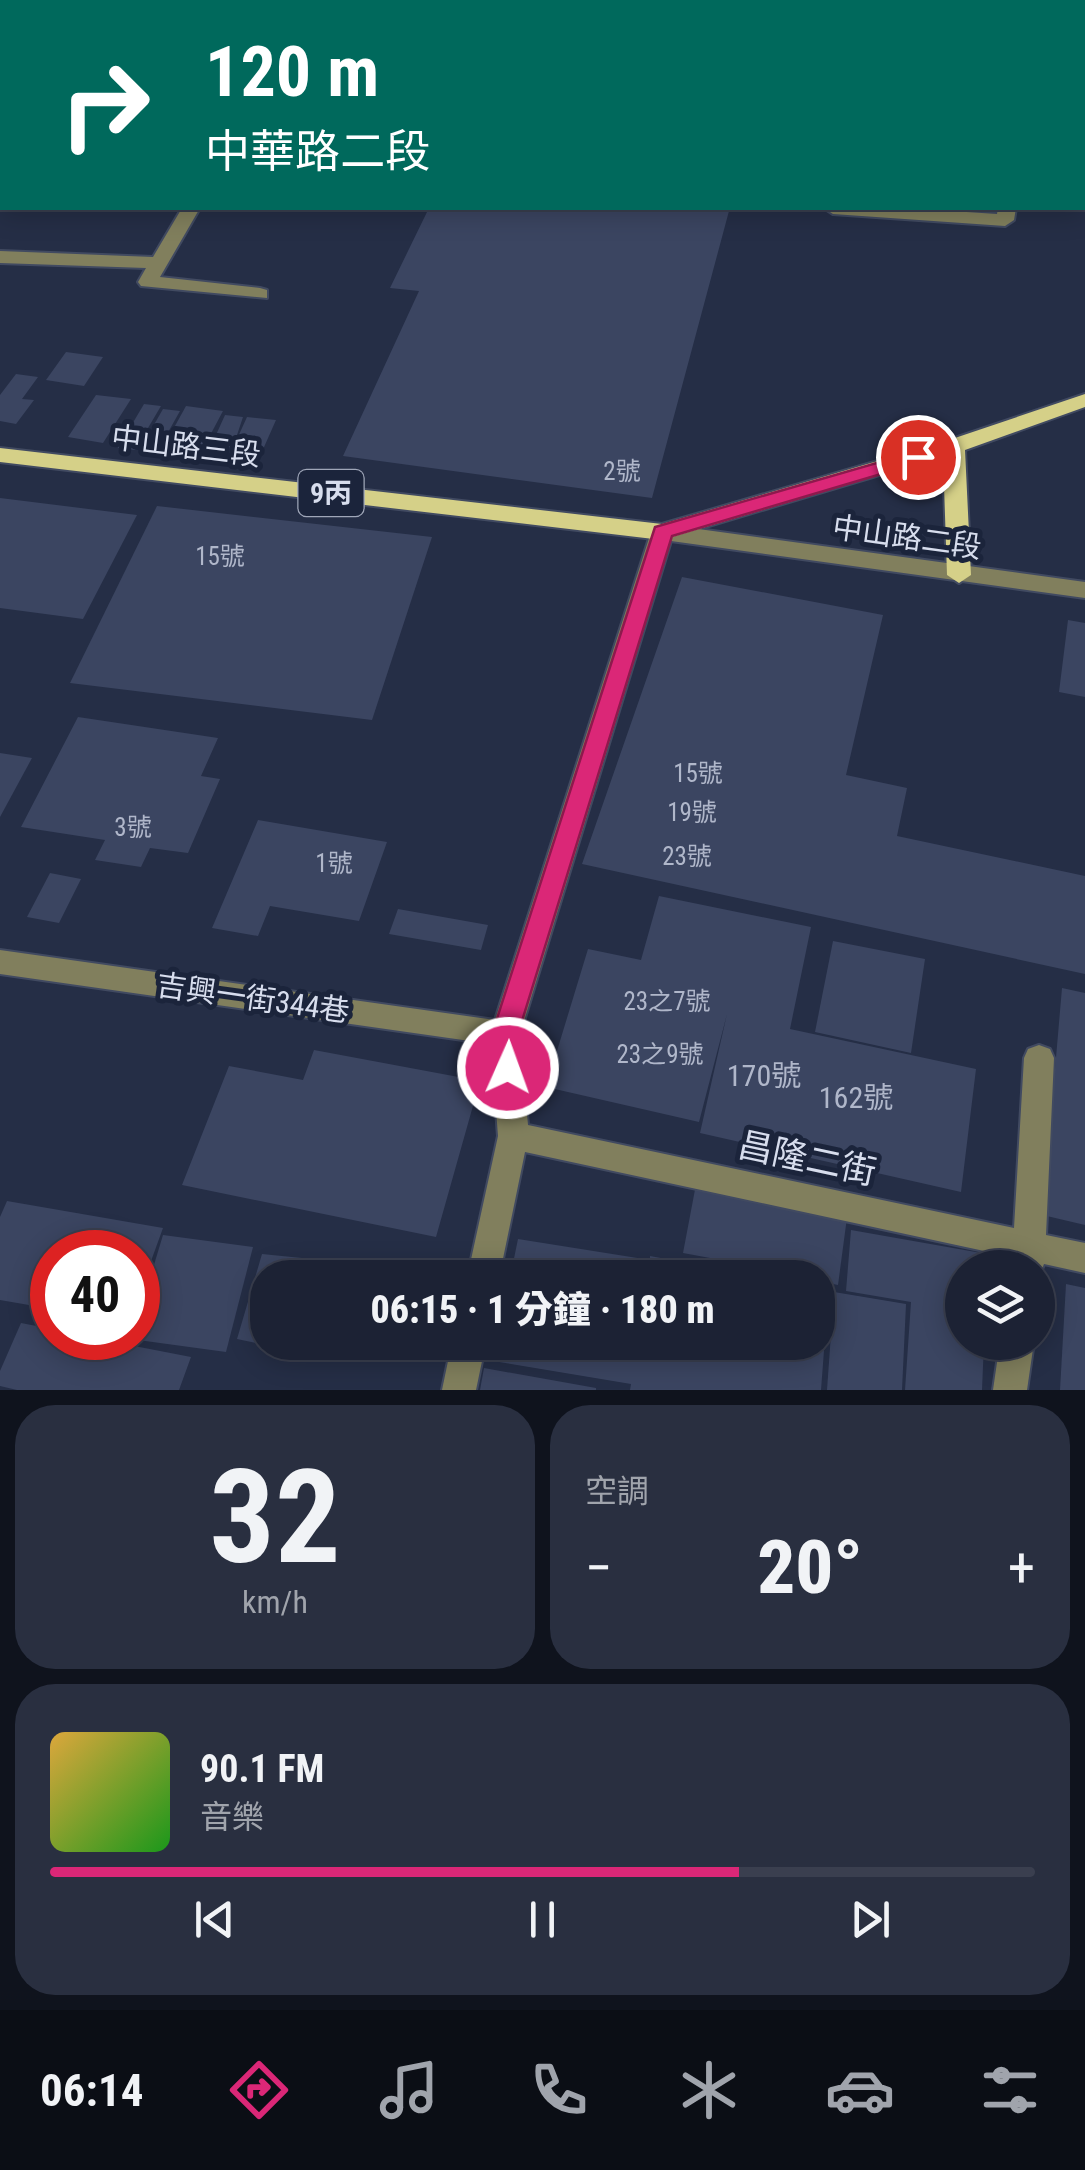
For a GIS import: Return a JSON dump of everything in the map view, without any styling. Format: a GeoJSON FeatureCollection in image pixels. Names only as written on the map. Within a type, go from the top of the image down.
{"type":"FeatureCollection","features":[{"type":"Feature","properties":{"kind":"main road","name":"9丙"},"geometry":{"type":"LineString","coordinates":[[662,532],[954,446],[1085,400]]}},
{"type":"Feature","properties":{"kind":"main road"},"geometry":{"type":"LineString","coordinates":[[954,446],[959,575]]}},
{"type":"Feature","properties":{"kind":"main road","name":"中山路三段"},"geometry":{"type":"LineString","coordinates":[[0,454],[662,532]]}},
{"type":"Feature","properties":{"kind":"street"},"geometry":{"type":"LineString","coordinates":[[190,210],[148,282],[260,294]]}},
{"type":"Feature","properties":{"kind":"street"},"geometry":{"type":"LineString","coordinates":[[891,210],[1006,214]]}},
{"type":"Feature","properties":{"kind":"street"},"geometry":{"type":"LineString","coordinates":[[0,257],[158,263]]}},
{"type":"Feature","properties":{"kind":"street"},"geometry":{"type":"LineString","coordinates":[[487,1260],[513,1136],[505,1034],[662,532]]}},
{"type":"Feature","properties":{"kind":"street","name":"中山路二段"},"geometry":{"type":"LineString","coordinates":[[662,532],[1085,590]]}},
{"type":"Feature","properties":{"kind":"street","name":"吉興一街344巷"},"geometry":{"type":"LineString","coordinates":[[0,962],[505,1034]]}},
{"type":"Feature","properties":{"kind":"street"},"geometry":{"type":"LineString","coordinates":[[1030,1250],[1039,1058]]}},
{"type":"Feature","properties":{"kind":"street","name":"昌隆二街"},"geometry":{"type":"LineString","coordinates":[[513,1136],[1004,1250]]}},
{"type":"Feature","properties":{"kind":"street","name":"昌隆二街"},"geometry":{"type":"LineString","coordinates":[[1055,1257],[1085,1258]]}},
{"type":"Feature","properties":{"kind":"street"},"geometry":{"type":"LineString","coordinates":[[458,1390],[465,1360]]}},
{"type":"Feature","properties":{"kind":"street"},"geometry":{"type":"LineString","coordinates":[[1010,1390],[1014,1360]]}},
{"type":"Feature","properties":{"kind":"building"},"geometry":{"type":"Polygon","coordinates":[[[418,210],[729,211],[652,498],[343,456],[419,291],[390,288],[427,212],[418,210]]]}},
{"type":"Feature","properties":{"kind":"building"},"geometry":{"type":"Polygon","coordinates":[[[66,352],[103,357],[84,386],[46,380],[66,352]]]}},
{"type":"Feature","properties":{"kind":"building"},"geometry":{"type":"Polygon","coordinates":[[[16,374],[38,377],[22,399],[34,400],[16,424],[0,421],[0,395],[16,374]]]}},
{"type":"Feature","properties":{"kind":"building"},"geometry":{"type":"Polygon","coordinates":[[[96,395],[131,399],[103,443],[68,437],[96,395]]]}},
{"type":"Feature","properties":{"kind":"building"},"geometry":{"type":"Polygon","coordinates":[[[144,404],[161,406],[135,450],[118,448],[144,404]]]}},
{"type":"Feature","properties":{"kind":"building"},"geometry":{"type":"Polygon","coordinates":[[[186,406],[223,411],[198,458],[160,453],[186,406]]]}},
{"type":"Feature","properties":{"kind":"building"},"geometry":{"type":"Polygon","coordinates":[[[163,409],[180,411],[157,452],[140,449],[163,409]]]}},
{"type":"Feature","properties":{"kind":"building"},"geometry":{"type":"Polygon","coordinates":[[[225,415],[243,417],[232,450],[247,417],[276,420],[257,463],[206,457],[225,415]]]}},
{"type":"Feature","properties":{"kind":"building"},"geometry":{"type":"Polygon","coordinates":[[[0,498],[137,515],[83,619],[0,608],[0,498]]]}},
{"type":"Feature","properties":{"kind":"building"},"geometry":{"type":"Polygon","coordinates":[[[157,506],[432,537],[372,720],[70,683],[157,506]]]}},
{"type":"Feature","properties":{"kind":"building"},"geometry":{"type":"Polygon","coordinates":[[[682,577],[883,615],[846,775],[907,788],[897,836],[1085,876],[1085,974],[582,864],[682,577]]]}},
{"type":"Feature","properties":{"kind":"building"},"geometry":{"type":"Polygon","coordinates":[[[1068,620],[1085,623],[1085,697],[1059,692],[1068,620]]]}},
{"type":"Feature","properties":{"kind":"building"},"geometry":{"type":"Polygon","coordinates":[[[78,717],[218,738],[201,776],[220,779],[188,853],[150,848],[141,867],[95,860],[105,840],[21,827],[78,717]]]}},
{"type":"Feature","properties":{"kind":"building"},"geometry":{"type":"Polygon","coordinates":[[[0,753],[32,758],[0,817],[0,753]]]}},
{"type":"Feature","properties":{"kind":"building"},"geometry":{"type":"Polygon","coordinates":[[[258,820],[387,842],[359,921],[270,906],[258,936],[212,928],[258,820]]]}},
{"type":"Feature","properties":{"kind":"building"},"geometry":{"type":"Polygon","coordinates":[[[50,873],[81,879],[59,923],[27,917],[50,873]]]}},
{"type":"Feature","properties":{"kind":"building"},"geometry":{"type":"Polygon","coordinates":[[[659,896],[811,927],[790,1029],[976,1069],[961,1192],[700,1133],[727,1014],[699,1122],[546,1087],[588,949],[641,960],[659,896]]]}},
{"type":"Feature","properties":{"kind":"building"},"geometry":{"type":"Polygon","coordinates":[[[398,909],[488,925],[481,950],[389,934],[398,909]]]}},
{"type":"Feature","properties":{"kind":"building"},"geometry":{"type":"Polygon","coordinates":[[[833,941],[925,959],[911,1053],[815,1032],[833,941]]]}},
{"type":"Feature","properties":{"kind":"building"},"geometry":{"type":"Polygon","coordinates":[[[1062,988],[1085,993],[1085,1225],[1017,1209],[1049,1139],[1062,988]]]}},
{"type":"Feature","properties":{"kind":"building"},"geometry":{"type":"Polygon","coordinates":[[[314,1050],[480,1081],[436,1237],[182,1185],[229,1066],[303,1080],[314,1050]]]}},
{"type":"Feature","properties":{"kind":"building"},"geometry":{"type":"Polygon","coordinates":[[[697,1179],[848,1210],[838,1285],[835,1260],[721,1260],[683,1253],[697,1179]]]}},
{"type":"Feature","properties":{"kind":"building"},"geometry":{"type":"Polygon","coordinates":[[[7,1201],[163,1228],[160,1236],[160,1230],[30,1230],[30,1305],[0,1300],[0,1217],[7,1201]]]}},
{"type":"Feature","properties":{"kind":"building"},"geometry":{"type":"Polygon","coordinates":[[[851,1230],[964,1250],[945,1250],[945,1360],[983,1360],[982,1390],[905,1390],[911,1302],[846,1291],[851,1230]]]}},
{"type":"Feature","properties":{"kind":"building"},"geometry":{"type":"Polygon","coordinates":[[[163,1235],[253,1247],[226,1352],[160,1343],[163,1235]]]}},
{"type":"Feature","properties":{"kind":"building"},"geometry":{"type":"Polygon","coordinates":[[[518,1239],[650,1260],[514,1260],[518,1239]]]}},
{"type":"Feature","properties":{"kind":"building"},"geometry":{"type":"Polygon","coordinates":[[[262,1254],[322,1260],[260,1260],[262,1254]]]}},
{"type":"Feature","properties":{"kind":"building"},"geometry":{"type":"Polygon","coordinates":[[[1066,1284],[1085,1288],[1085,1390],[1060,1390],[1066,1284]]]}},
{"type":"Feature","properties":{"kind":"building"},"geometry":{"type":"Polygon","coordinates":[[[835,1292],[906,1304],[902,1390],[827,1390],[829,1360],[835,1360],[835,1292]]]}},
{"type":"Feature","properties":{"kind":"building"},"geometry":{"type":"Polygon","coordinates":[[[250,1295],[250,1342],[237,1339],[250,1295]]]}},
{"type":"Feature","properties":{"kind":"building"},"geometry":{"type":"Polygon","coordinates":[[[21,1323],[30,1325],[30,1360],[160,1360],[160,1351],[191,1357],[179,1390],[17,1390],[0,1386],[0,1371],[21,1323]]]}},
{"type":"Feature","properties":{"kind":"building"},"geometry":{"type":"Polygon","coordinates":[[[823,1360],[821,1390],[630,1390],[631,1384],[493,1361],[823,1360]]]}},
{"type":"Feature","properties":{"kind":"building"},"geometry":{"type":"Polygon","coordinates":[[[484,1368],[596,1388],[596,1390],[480,1390],[484,1368]]]}},
{"type":"Feature","properties":{"kind":"route"},"geometry":{"type":"LineString","coordinates":[[508,1068],[505,1034],[662,532],[918,457]]}}]}
